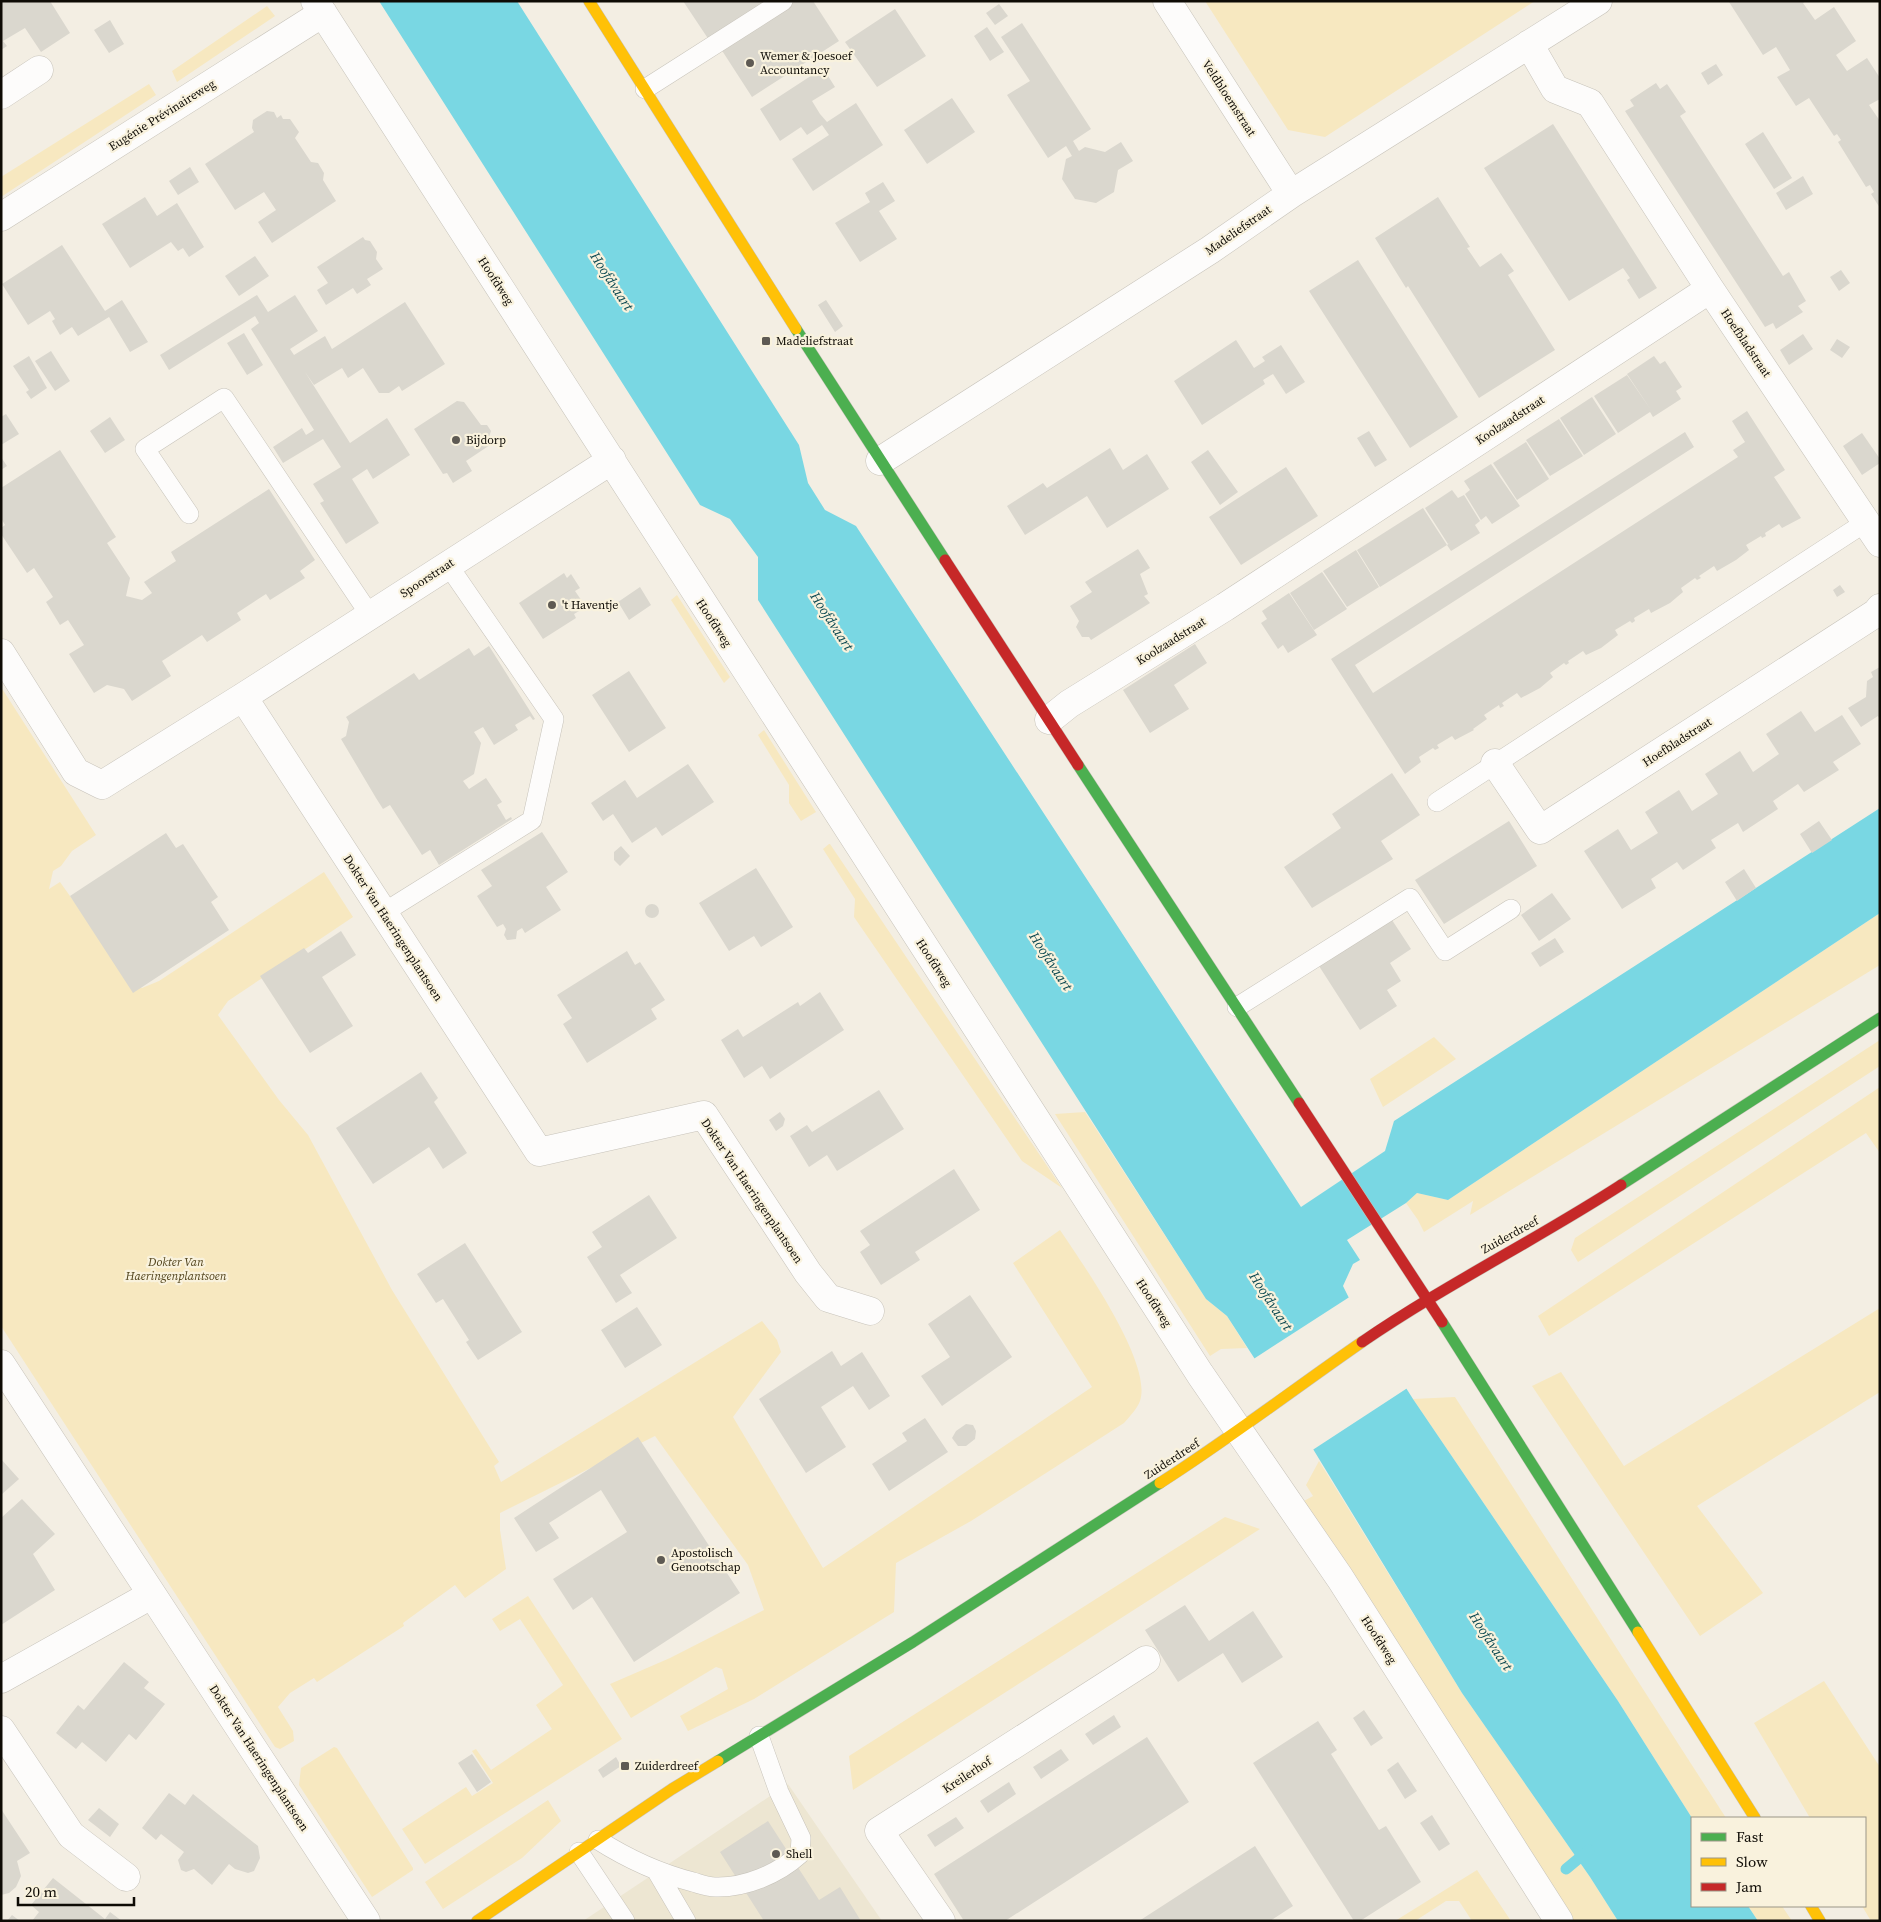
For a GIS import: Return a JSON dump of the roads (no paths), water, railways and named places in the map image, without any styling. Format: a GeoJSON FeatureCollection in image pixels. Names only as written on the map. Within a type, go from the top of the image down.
{"type":"FeatureCollection","features":[{"type":"Feature","properties":{"kind":"street","name":"Veldbloemstraat"},"geometry":{"type":"LineString","coordinates":[[1167,1],[1291,194]]}},
{"type":"Feature","properties":{"kind":"street","name":"Madeliefstraat"},"geometry":{"type":"LineString","coordinates":[[880,461],[1202,256],[1291,194],[1598,1]]}},
{"type":"Feature","properties":{"kind":"street"},"geometry":{"type":"LineString","coordinates":[[593,3],[645,90],[880,461],[1337,1160],[1392,1250],[1427,1301],[1755,1817]]}},
{"type":"Feature","properties":{"kind":"street","name":"Eugénie Prévinaireweg"},"geometry":{"type":"LineString","coordinates":[[1,217],[319,7]]}},
{"type":"Feature","properties":{"kind":"street","name":"Hoofdweg"},"geometry":{"type":"LineString","coordinates":[[319,7],[1189,1357],[1340,1578],[1559,1921]]}},
{"type":"Feature","properties":{"kind":"street"},"geometry":{"type":"LineString","coordinates":[[1529,44],[1555,89],[1590,103],[1710,289]]}},
{"type":"Feature","properties":{"kind":"street"},"geometry":{"type":"LineString","coordinates":[[1,95],[40,70]]}},
{"type":"Feature","properties":{"kind":"street","name":"Hoefbladstraat"},"geometry":{"type":"LineString","coordinates":[[1710,289],[1873,532]]}},
{"type":"Feature","properties":{"kind":"street","name":"Koolzaadstraat"},"geometry":{"type":"LineString","coordinates":[[1049,720],[1069,704],[1225,607],[1710,289]]}},
{"type":"Feature","properties":{"kind":"street","name":"Spoorstraat"},"geometry":{"type":"LineString","coordinates":[[243,698],[612,460]]}},
{"type":"Feature","properties":{"kind":"street","name":"Hoefbladstraat"},"geometry":{"type":"LineString","coordinates":[[1495,763],[1540,830],[1876,613],[1880,608]]}},
{"type":"Feature","properties":{"kind":"street"},"geometry":{"type":"LineString","coordinates":[[1,653],[76,772],[102,785],[243,698]]}},
{"type":"Feature","properties":{"kind":"street","name":"Dokter Van Haeringenplantsoen"},"geometry":{"type":"LineString","coordinates":[[243,698],[539,1152],[704,1115],[808,1273],[828,1298],[870,1311]]}},
{"type":"Feature","properties":{"kind":"street","name":"Zuiderdreef"},"geometry":{"type":"LineString","coordinates":[[477,1921],[672,1789],[913,1642],[1201,1457],[1274,1402],[1378,1332],[1491,1261],[1560,1224],[1880,1018]]}},
{"type":"Feature","properties":{"kind":"street","name":"Dokter Van Haeringenplantsoen"},"geometry":{"type":"LineString","coordinates":[[1,1364],[366,1921]]}},
{"type":"Feature","properties":{"kind":"street"},"geometry":{"type":"LineString","coordinates":[[1,1679],[151,1595]]}},
{"type":"Feature","properties":{"kind":"street","name":"Kreilerhof"},"geometry":{"type":"LineString","coordinates":[[941,1921],[879,1831],[1146,1660]]}},
{"type":"Feature","properties":{"kind":"street"},"geometry":{"type":"LineString","coordinates":[[1,1730],[71,1835],[126,1877]]}},
{"type":"Feature","properties":{"kind":"street"},"geometry":{"type":"LineString","coordinates":[[1812,1907],[1820,1921]]}},
{"type":"Feature","properties":{"kind":"lane"},"geometry":{"type":"LineString","coordinates":[[645,90],[783,1]]}},
{"type":"Feature","properties":{"kind":"lane"},"geometry":{"type":"LineString","coordinates":[[189,514],[145,449],[224,398],[370,615]]}},
{"type":"Feature","properties":{"kind":"lane","name":"Hoefbladstraat"},"geometry":{"type":"LineString","coordinates":[[1437,802],[1495,763],[1873,532]]}},
{"type":"Feature","properties":{"kind":"lane"},"geometry":{"type":"LineString","coordinates":[[383,912],[532,820],[554,719],[448,565]]}},
{"type":"Feature","properties":{"kind":"lane"},"geometry":{"type":"LineString","coordinates":[[1237,1007],[1410,898],[1445,951],[1511,909]]}},
{"type":"Feature","properties":{"kind":"lane"},"geometry":{"type":"LineString","coordinates":[[598,1840],[624,1856],[656,1870],[715,1887],[747,1884],[786,1867],[800,1854],[802,1838],[778,1792],[759,1736]]}},
{"type":"Feature","properties":{"kind":"lane"},"geometry":{"type":"LineString","coordinates":[[579,1852],[625,1921]]}},
{"type":"Feature","properties":{"kind":"lane"},"geometry":{"type":"LineString","coordinates":[[656,1870],[686,1921]]}},
{"type":"Feature","properties":{"kind":"water","name":"Hoofdvaart"},"geometry":{"type":"Polygon","coordinates":[[[379,1],[517,1],[799,445],[808,483],[825,510],[856,526],[1301,1207],[1385,1151],[1394,1121],[1880,808],[1880,913],[1448,1200],[1417,1193],[1406,1203],[1347,1240],[1360,1260],[1353,1264],[1343,1286],[1349,1298],[1413,1399],[1618,1701],[1691,1817],[1691,1907],[1749,1907],[1758,1921],[1618,1921],[1590,1877],[1462,1693],[1313,1449],[1227,1316],[1206,1299],[758,600],[758,557],[730,519],[700,505],[379,1]]]}},
{"type":"Feature","properties":{"kind":"waterway"},"geometry":{"type":"LineString","coordinates":[[1566,1869],[1589,1850]]}},
{"type":"Feature","properties":{"kind":"place","name":"Wemer & Joesoef Accountancy"},"geometry":{"type":"Point","coordinates":[750,63]}},
{"type":"Feature","properties":{"kind":"place","name":"Madeliefstraat"},"geometry":{"type":"Point","coordinates":[766,341]}},
{"type":"Feature","properties":{"kind":"place","name":"Bijdorp"},"geometry":{"type":"Point","coordinates":[456,440]}},
{"type":"Feature","properties":{"kind":"place","name":"'t Haventje"},"geometry":{"type":"Point","coordinates":[552,605]}},
{"type":"Feature","properties":{"kind":"place","name":"Apostolisch Genootschap"},"geometry":{"type":"Point","coordinates":[661,1560]}},
{"type":"Feature","properties":{"kind":"place","name":"Zuiderdreef"},"geometry":{"type":"Point","coordinates":[625,1766]}},
{"type":"Feature","properties":{"kind":"place","name":"Shell"},"geometry":{"type":"Point","coordinates":[776,1854]}}]}
